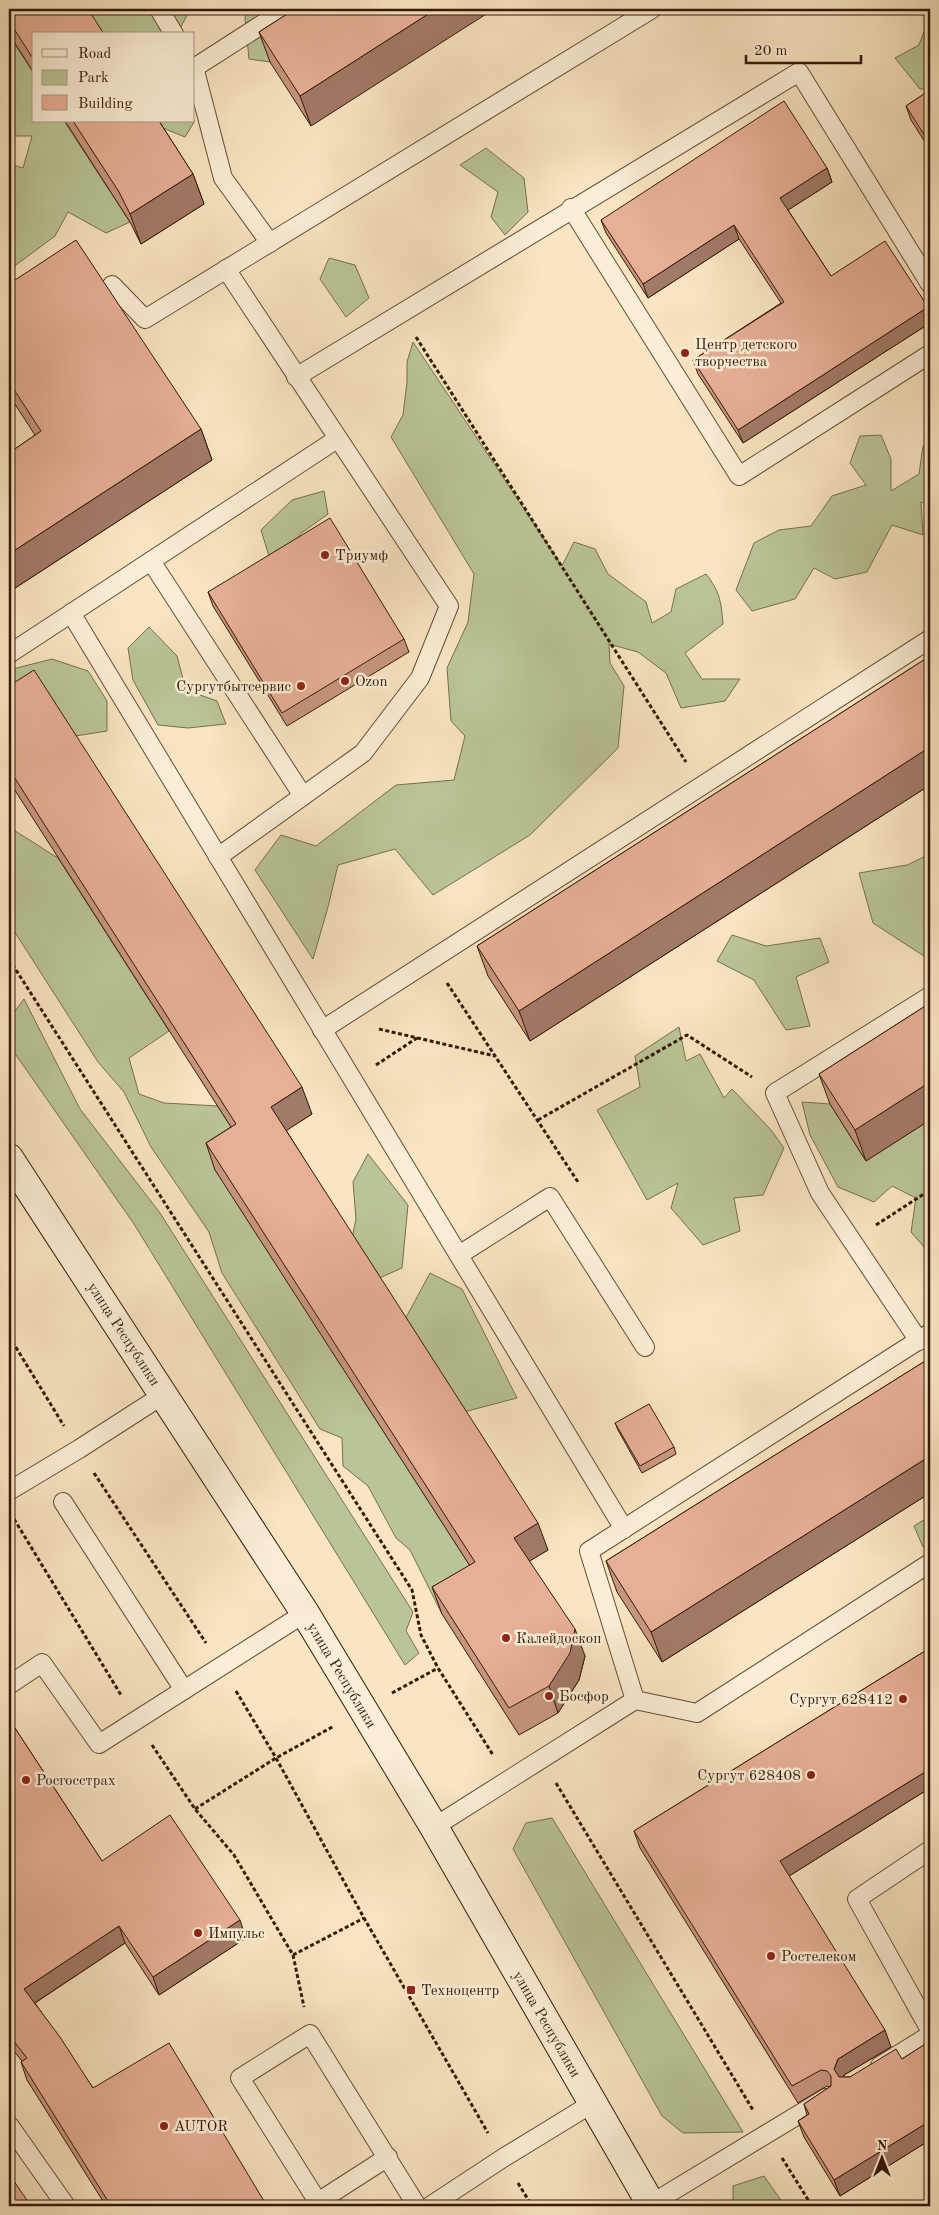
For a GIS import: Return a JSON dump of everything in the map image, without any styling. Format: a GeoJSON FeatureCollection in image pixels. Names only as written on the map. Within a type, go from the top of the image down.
{"type":"FeatureCollection","features":[{"type":"Feature","properties":{"kind":"main road","name":"улица Республики"},"geometry":{"type":"LineString","coordinates":[[9,1158],[305,1613],[434,1827],[652,2205]]}},
{"type":"Feature","properties":{"kind":"lane"},"geometry":{"type":"LineString","coordinates":[[159,9],[173,32]]}},
{"type":"Feature","properties":{"kind":"lane"},"geometry":{"type":"LineString","coordinates":[[195,66],[286,9]]}},
{"type":"Feature","properties":{"kind":"lane"},"geometry":{"type":"LineString","coordinates":[[112,285],[146,319],[652,9]]}},
{"type":"Feature","properties":{"kind":"lane"},"geometry":{"type":"LineString","coordinates":[[195,71],[223,178],[270,243]]}},
{"type":"Feature","properties":{"kind":"lane"},"geometry":{"type":"LineString","coordinates":[[296,377],[571,208],[799,72],[930,284]]}},
{"type":"Feature","properties":{"kind":"lane"},"geometry":{"type":"LineString","coordinates":[[571,208],[739,476],[930,354]]}},
{"type":"Feature","properties":{"kind":"lane"},"geometry":{"type":"LineString","coordinates":[[218,857],[363,753],[420,678],[449,606],[226,269]]}},
{"type":"Feature","properties":{"kind":"lane"},"geometry":{"type":"LineString","coordinates":[[9,654],[337,439]]}},
{"type":"Feature","properties":{"kind":"lane"},"geometry":{"type":"LineString","coordinates":[[151,561],[303,796]]}},
{"type":"Feature","properties":{"kind":"lane"},"geometry":{"type":"LineString","coordinates":[[71,613],[624,1529]]}},
{"type":"Feature","properties":{"kind":"lane"},"geometry":{"type":"LineString","coordinates":[[322,1030],[930,639]]}},
{"type":"Feature","properties":{"kind":"lane"},"geometry":{"type":"LineString","coordinates":[[635,1700],[589,1552],[924,1337],[852,1241],[820,1193],[775,1093],[930,996]]}},
{"type":"Feature","properties":{"kind":"lane"},"geometry":{"type":"LineString","coordinates":[[458,1255],[550,1197],[645,1347]]}},
{"type":"Feature","properties":{"kind":"lane"},"geometry":{"type":"LineString","coordinates":[[9,1491],[163,1395]]}},
{"type":"Feature","properties":{"kind":"lane"},"geometry":{"type":"LineString","coordinates":[[63,1502],[184,1690]]}},
{"type":"Feature","properties":{"kind":"lane"},"geometry":{"type":"LineString","coordinates":[[434,1827],[635,1700],[697,1713],[930,1563]]}},
{"type":"Feature","properties":{"kind":"lane"},"geometry":{"type":"LineString","coordinates":[[9,1685],[42,1663],[99,1744],[305,1613]]}},
{"type":"Feature","properties":{"kind":"lane"},"geometry":{"type":"LineString","coordinates":[[930,1850],[857,1899],[930,2030]]}},
{"type":"Feature","properties":{"kind":"lane"},"geometry":{"type":"LineString","coordinates":[[388,2157],[318,2202],[240,2078],[310,2034],[388,2157],[418,2206]]}},
{"type":"Feature","properties":{"kind":"lane"},"geometry":{"type":"LineString","coordinates":[[866,2074],[930,2035]]}},
{"type":"Feature","properties":{"kind":"lane"},"geometry":{"type":"LineString","coordinates":[[652,2205],[828,2097]]}},
{"type":"Feature","properties":{"kind":"lane"},"geometry":{"type":"LineString","coordinates":[[430,2206],[503,2158],[593,2103]]}},
{"type":"Feature","properties":{"kind":"lane"},"geometry":{"type":"LineString","coordinates":[[9,2125],[66,2206]]}},
{"type":"Feature","properties":{"kind":"path"},"geometry":{"type":"LineString","coordinates":[[400,312],[701,786]]}},
{"type":"Feature","properties":{"kind":"path"},"geometry":{"type":"LineString","coordinates":[[9,959],[412,1590],[421,1635],[438,1668],[509,1780]]}},
{"type":"Feature","properties":{"kind":"path"},"geometry":{"type":"LineString","coordinates":[[431,959],[578,1182],[550,1197]]}},
{"type":"Feature","properties":{"kind":"path"},"geometry":{"type":"LineString","coordinates":[[339,1019],[496,1056]]}},
{"type":"Feature","properties":{"kind":"path"},"geometry":{"type":"LineString","coordinates":[[538,1120],[687,1035],[775,1093]]}},
{"type":"Feature","properties":{"kind":"path"},"geometry":{"type":"LineString","coordinates":[[353,1080],[418,1038]]}},
{"type":"Feature","properties":{"kind":"path"},"geometry":{"type":"LineString","coordinates":[[852,1241],[930,1190]]}},
{"type":"Feature","properties":{"kind":"path"},"geometry":{"type":"LineString","coordinates":[[9,1336],[79,1449],[221,1666],[276,1758],[364,1918],[532,2206]]}},
{"type":"Feature","properties":{"kind":"path"},"geometry":{"type":"LineString","coordinates":[[14,1518],[136,1720],[195,1809],[234,1855],[293,1955],[310,2034]]}},
{"type":"Feature","properties":{"kind":"path"},"geometry":{"type":"LineString","coordinates":[[195,1809],[276,1758],[438,1668]]}},
{"type":"Feature","properties":{"kind":"path"},"geometry":{"type":"LineString","coordinates":[[542,1759],[812,2206]]}},
{"type":"Feature","properties":{"kind":"path"},"geometry":{"type":"LineString","coordinates":[[293,1955],[364,1918]]}},
{"type":"Feature","properties":{"kind":"green space"},"geometry":{"type":"Polygon","coordinates":[[[79,9],[190,10],[178,32],[94,32],[79,9]]]}},
{"type":"Feature","properties":{"kind":"green space"},"geometry":{"type":"Polygon","coordinates":[[[247,9],[353,9],[270,62],[249,59],[245,18],[247,9]]]}},
{"type":"Feature","properties":{"kind":"green space"},"geometry":{"type":"Polygon","coordinates":[[[930,15],[930,89],[920,89],[895,58],[919,45],[930,15]]]}},
{"type":"Feature","properties":{"kind":"green space"},"geometry":{"type":"Polygon","coordinates":[[[9,35],[32,71],[32,122],[65,122],[130,222],[106,233],[68,212],[55,236],[9,270],[9,164],[23,168],[32,136],[9,136],[9,35]]]}},
{"type":"Feature","properties":{"kind":"green space"},"geometry":{"type":"Polygon","coordinates":[[[152,122],[194,122],[185,137],[152,122]]]}},
{"type":"Feature","properties":{"kind":"green space"},"geometry":{"type":"Polygon","coordinates":[[[486,148],[524,178],[528,212],[505,235],[491,217],[498,192],[460,165],[486,148]]]}},
{"type":"Feature","properties":{"kind":"green space"},"geometry":{"type":"Polygon","coordinates":[[[329,258],[355,265],[369,298],[346,317],[320,279],[329,258]]]}},
{"type":"Feature","properties":{"kind":"green space"},"geometry":{"type":"Polygon","coordinates":[[[413,342],[562,566],[574,542],[595,549],[608,574],[646,602],[652,623],[671,612],[676,589],[706,574],[719,597],[723,624],[685,653],[702,679],[740,679],[725,701],[681,708],[666,673],[638,652],[609,644],[610,663],[624,686],[618,748],[530,835],[433,895],[395,849],[338,865],[313,959],[255,870],[281,835],[316,846],[396,785],[454,780],[465,736],[451,721],[447,668],[468,622],[474,574],[391,437],[403,415],[407,382],[407,362],[413,342]]]}},
{"type":"Feature","properties":{"kind":"green space"},"geometry":{"type":"Polygon","coordinates":[[[881,435],[891,459],[891,491],[919,474],[923,446],[930,442],[930,505],[921,502],[923,535],[892,525],[867,572],[835,579],[814,568],[795,599],[752,611],[736,590],[754,543],[779,530],[811,526],[832,496],[866,485],[850,463],[860,436],[881,435]]]}},
{"type":"Feature","properties":{"kind":"green space"},"geometry":{"type":"Polygon","coordinates":[[[324,491],[328,514],[300,534],[294,556],[273,569],[261,530],[292,500],[324,491]]]}},
{"type":"Feature","properties":{"kind":"green space"},"geometry":{"type":"Polygon","coordinates":[[[149,627],[177,656],[186,690],[217,701],[226,724],[188,728],[158,725],[133,680],[128,648],[149,627]]]}},
{"type":"Feature","properties":{"kind":"green space"},"geometry":{"type":"Polygon","coordinates":[[[52,659],[88,671],[107,701],[107,731],[69,737],[9,720],[9,670],[52,659]]]}},
{"type":"Feature","properties":{"kind":"green space"},"geometry":{"type":"Polygon","coordinates":[[[9,829],[12,829],[58,858],[169,1031],[129,1058],[139,1094],[164,1103],[218,1106],[246,1150],[216,1170],[485,1589],[442,1614],[410,1550],[396,1538],[368,1486],[343,1466],[342,1438],[320,1429],[222,1273],[209,1232],[151,1147],[124,1092],[98,1062],[9,923],[9,829]]]}},
{"type":"Feature","properties":{"kind":"green space"},"geometry":{"type":"Polygon","coordinates":[[[930,854],[930,960],[873,923],[859,873],[907,865],[930,854]]]}},
{"type":"Feature","properties":{"kind":"green space"},"geometry":{"type":"Polygon","coordinates":[[[732,935],[766,946],[820,938],[829,962],[796,977],[810,1026],[786,1030],[754,980],[717,961],[732,935]]]}},
{"type":"Feature","properties":{"kind":"green space"},"geometry":{"type":"Polygon","coordinates":[[[24,999],[80,1109],[160,1213],[413,1612],[406,1631],[419,1653],[405,1665],[134,1224],[9,1045],[9,1019],[24,999]]]}},
{"type":"Feature","properties":{"kind":"green space"},"geometry":{"type":"Polygon","coordinates":[[[679,1027],[686,1061],[700,1054],[724,1098],[732,1089],[771,1130],[784,1148],[763,1195],[734,1198],[740,1231],[703,1245],[671,1208],[678,1183],[647,1200],[597,1110],[640,1087],[635,1056],[679,1027]]]}},
{"type":"Feature","properties":{"kind":"green space"},"geometry":{"type":"Polygon","coordinates":[[[802,1102],[830,1104],[866,1161],[930,1120],[930,1254],[911,1232],[916,1198],[892,1186],[874,1202],[838,1187],[810,1135],[802,1102]]]}},
{"type":"Feature","properties":{"kind":"green space"},"geometry":{"type":"Polygon","coordinates":[[[368,1154],[408,1205],[402,1268],[375,1280],[351,1243],[356,1219],[353,1182],[368,1154]]]}},
{"type":"Feature","properties":{"kind":"green space"},"geometry":{"type":"Polygon","coordinates":[[[430,1273],[462,1289],[517,1398],[460,1413],[403,1323],[430,1273]]]}},
{"type":"Feature","properties":{"kind":"green space"},"geometry":{"type":"Polygon","coordinates":[[[930,1516],[930,1543],[923,1547],[914,1526],[930,1516]]]}},
{"type":"Feature","properties":{"kind":"green space"},"geometry":{"type":"Polygon","coordinates":[[[552,1818],[743,2132],[683,2133],[662,2116],[513,1849],[526,1823],[552,1818]]]}},
{"type":"Feature","properties":{"kind":"green space"},"geometry":{"type":"Polygon","coordinates":[[[764,2176],[785,2206],[733,2206],[733,2186],[764,2176]]]}},
{"type":"Feature","properties":{"kind":"building"},"geometry":{"type":"Polygon","coordinates":[[[9,9],[88,9],[103,32],[32,32],[32,57],[9,21],[9,9]]]}},
{"type":"Feature","properties":{"kind":"building"},"geometry":{"type":"Polygon","coordinates":[[[295,9],[436,9],[300,96],[259,32],[295,9]]]}},
{"type":"Feature","properties":{"kind":"building"},"geometry":{"type":"Polygon","coordinates":[[[930,90],[930,144],[906,106],[930,90]]]}},
{"type":"Feature","properties":{"kind":"building"},"geometry":{"type":"Polygon","coordinates":[[[784,101],[827,168],[780,198],[831,276],[885,241],[928,307],[738,430],[693,360],[784,302],[734,225],[643,284],[601,220],[784,101]]]}},
{"type":"Feature","properties":{"kind":"building"},"geometry":{"type":"Polygon","coordinates":[[[74,122],[160,122],[193,174],[130,214],[119,192],[74,122]]]}},
{"type":"Feature","properties":{"kind":"building"},"geometry":{"type":"Polygon","coordinates":[[[76,240],[201,429],[9,554],[9,453],[41,431],[9,382],[9,284],[76,240]]]}},
{"type":"Feature","properties":{"kind":"building"},"geometry":{"type":"Polygon","coordinates":[[[330,518],[404,639],[282,713],[208,592],[330,518]]]}},
{"type":"Feature","properties":{"kind":"building"},"geometry":{"type":"Polygon","coordinates":[[[930,656],[930,747],[519,1011],[477,946],[930,656]]]}},
{"type":"Feature","properties":{"kind":"building"},"geometry":{"type":"Polygon","coordinates":[[[34,670],[302,1087],[271,1107],[538,1523],[514,1538],[575,1629],[570,1653],[549,1686],[509,1708],[432,1587],[475,1562],[206,1143],[236,1124],[9,769],[9,686],[34,670]]]}},
{"type":"Feature","properties":{"kind":"building"},"geometry":{"type":"Polygon","coordinates":[[[930,1003],[930,1082],[855,1130],[819,1074],[930,1003]]]}},
{"type":"Feature","properties":{"kind":"building"},"geometry":{"type":"Polygon","coordinates":[[[930,1358],[930,1456],[651,1632],[606,1561],[930,1358]]]}},
{"type":"Feature","properties":{"kind":"building"},"geometry":{"type":"Polygon","coordinates":[[[649,1404],[674,1447],[640,1466],[615,1423],[649,1404]]]}},
{"type":"Feature","properties":{"kind":"building","name":"Ростелеком"},"geometry":{"type":"Polygon","coordinates":[[[930,1648],[930,1769],[780,1861],[885,2030],[838,2059],[834,2069],[839,2077],[850,2077],[896,2049],[902,2059],[930,2041],[930,2121],[834,2180],[798,2121],[809,2114],[804,2104],[831,2086],[831,2076],[827,2071],[821,2070],[792,2086],[634,1831],[930,1648]]]}},
{"type":"Feature","properties":{"kind":"building"},"geometry":{"type":"Polygon","coordinates":[[[9,1719],[102,1861],[170,1815],[240,1920],[153,1977],[119,1926],[24,1989],[60,2037],[93,2088],[169,2043],[267,2206],[111,2206],[21,2062],[27,2058],[9,2035],[9,1719]]]}},
{"type":"Feature","properties":{"kind":"building"},"geometry":{"type":"Polygon","coordinates":[[[9,2174],[31,2206],[9,2206],[9,2174]]]}},
{"type":"Feature","properties":{"kind":"place","name":"Центр детского творчества"},"geometry":{"type":"Point","coordinates":[685,353]}},
{"type":"Feature","properties":{"kind":"place","name":"Триумф"},"geometry":{"type":"Point","coordinates":[325,555]}},
{"type":"Feature","properties":{"kind":"place","name":"Ozon"},"geometry":{"type":"Point","coordinates":[345,681]}},
{"type":"Feature","properties":{"kind":"place","name":"Сургутбытсервис"},"geometry":{"type":"Point","coordinates":[301,686]}},
{"type":"Feature","properties":{"kind":"place","name":"Калейдоскоп"},"geometry":{"type":"Point","coordinates":[506,1638]}},
{"type":"Feature","properties":{"kind":"place","name":"Босфор"},"geometry":{"type":"Point","coordinates":[549,1696]}},
{"type":"Feature","properties":{"kind":"place","name":"Сургут 628412"},"geometry":{"type":"Point","coordinates":[903,1699]}},
{"type":"Feature","properties":{"kind":"place","name":"Сургут 628408"},"geometry":{"type":"Point","coordinates":[811,1775]}},
{"type":"Feature","properties":{"kind":"place","name":"Росгосстрах"},"geometry":{"type":"Point","coordinates":[26,1780]}},
{"type":"Feature","properties":{"kind":"place","name":"Импульс"},"geometry":{"type":"Point","coordinates":[198,1933]}},
{"type":"Feature","properties":{"kind":"place","name":"Ростелеком"},"geometry":{"type":"Point","coordinates":[771,1956]}},
{"type":"Feature","properties":{"kind":"place","name":"Техноцентр"},"geometry":{"type":"Point","coordinates":[411,1990]}},
{"type":"Feature","properties":{"kind":"place","name":"AUTOR"},"geometry":{"type":"Point","coordinates":[164,2126]}}]}
